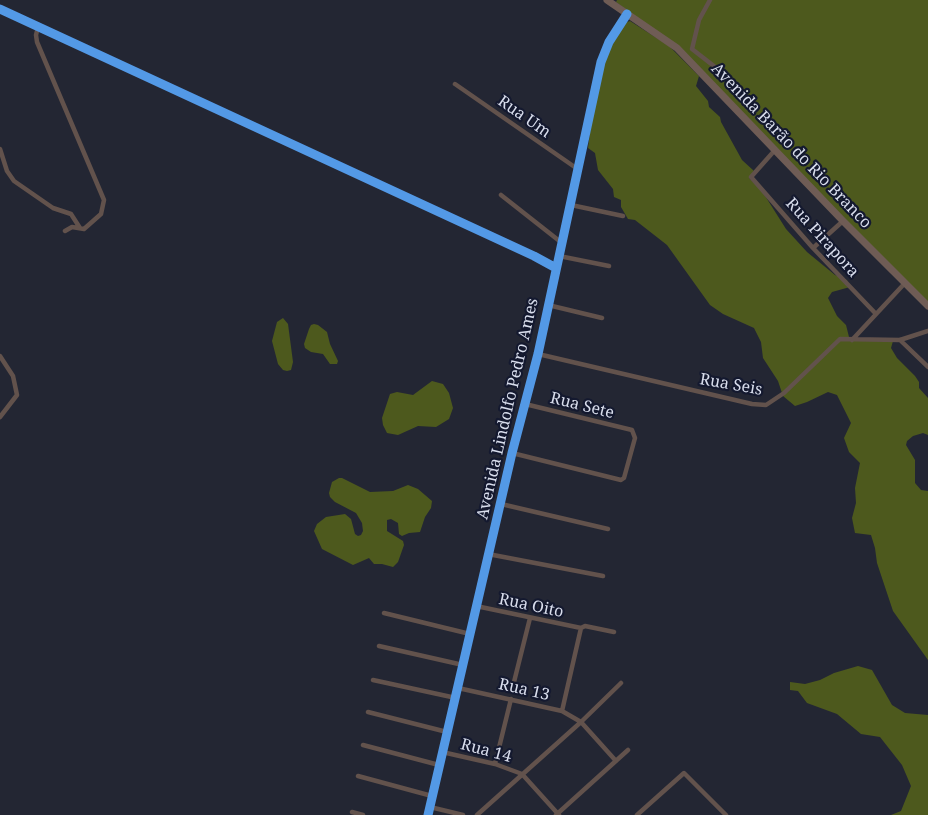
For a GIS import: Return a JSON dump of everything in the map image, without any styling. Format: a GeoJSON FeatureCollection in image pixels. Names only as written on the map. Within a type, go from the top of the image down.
{"type":"FeatureCollection","features":[{"type":"Feature","properties":{"kind":"street","name":"Avenida Barão do Rio Branco"},"geometry":{"type":"LineString","coordinates":[[609,0],[677,48],[928,306]]}},
{"type":"Feature","properties":{"kind":"street"},"geometry":{"type":"LineString","coordinates":[[710,0],[699,20],[692,49],[719,70]]}},
{"type":"Feature","properties":{"kind":"street"},"geometry":{"type":"LineString","coordinates":[[0,9],[556,268]]}},
{"type":"Feature","properties":{"kind":"street","name":"Avenida Lindolfo Pedro Ames"},"geometry":{"type":"LineString","coordinates":[[428,815],[537,354],[601,63],[609,42],[627,14]]}},
{"type":"Feature","properties":{"kind":"street"},"geometry":{"type":"LineString","coordinates":[[38,27],[37,42],[104,200],[101,214],[84,229],[72,227],[65,231]]}},
{"type":"Feature","properties":{"kind":"street","name":"Rua Um"},"geometry":{"type":"LineString","coordinates":[[455,84],[579,170]]}},
{"type":"Feature","properties":{"kind":"street"},"geometry":{"type":"LineString","coordinates":[[0,149],[7,171],[14,181],[53,208],[71,214],[80,228]]}},
{"type":"Feature","properties":{"kind":"street","name":"Rua Pirapora"},"geometry":{"type":"LineString","coordinates":[[775,150],[752,177],[813,248],[876,314]]}},
{"type":"Feature","properties":{"kind":"street"},"geometry":{"type":"LineString","coordinates":[[501,195],[562,243]]}},
{"type":"Feature","properties":{"kind":"street"},"geometry":{"type":"LineString","coordinates":[[571,205],[623,216]]}},
{"type":"Feature","properties":{"kind":"street"},"geometry":{"type":"LineString","coordinates":[[813,248],[843,221]]}},
{"type":"Feature","properties":{"kind":"street"},"geometry":{"type":"LineString","coordinates":[[559,256],[609,266]]}},
{"type":"Feature","properties":{"kind":"street"},"geometry":{"type":"LineString","coordinates":[[852,340],[905,283]]}},
{"type":"Feature","properties":{"kind":"street"},"geometry":{"type":"LineString","coordinates":[[548,305],[602,318]]}},
{"type":"Feature","properties":{"kind":"street","name":"Rua Seis"},"geometry":{"type":"LineString","coordinates":[[537,354],[752,404],[766,405],[784,393],[840,339],[900,340],[928,331]]}},
{"type":"Feature","properties":{"kind":"street"},"geometry":{"type":"LineString","coordinates":[[900,340],[928,367]]}},
{"type":"Feature","properties":{"kind":"street"},"geometry":{"type":"LineString","coordinates":[[0,356],[13,376],[17,395],[0,417]]}},
{"type":"Feature","properties":{"kind":"street","name":"Rua Sete"},"geometry":{"type":"LineString","coordinates":[[512,453],[621,480],[624,478],[635,438],[632,430],[525,404]]}},
{"type":"Feature","properties":{"kind":"street"},"geometry":{"type":"LineString","coordinates":[[501,504],[608,529]]}},
{"type":"Feature","properties":{"kind":"street"},"geometry":{"type":"LineString","coordinates":[[488,554],[603,576]]}},
{"type":"Feature","properties":{"kind":"street","name":"Rua Oito"},"geometry":{"type":"LineString","coordinates":[[476,606],[580,628],[585,626],[614,632]]}},
{"type":"Feature","properties":{"kind":"street"},"geometry":{"type":"LineString","coordinates":[[384,613],[470,634]]}},
{"type":"Feature","properties":{"kind":"street"},"geometry":{"type":"LineString","coordinates":[[513,686],[530,618]]}},
{"type":"Feature","properties":{"kind":"street"},"geometry":{"type":"LineString","coordinates":[[562,711],[580,628]]}},
{"type":"Feature","properties":{"kind":"street"},"geometry":{"type":"LineString","coordinates":[[379,646],[463,665]]}},
{"type":"Feature","properties":{"kind":"street"},"geometry":{"type":"LineString","coordinates":[[373,680],[456,698]]}},
{"type":"Feature","properties":{"kind":"street"},"geometry":{"type":"LineString","coordinates":[[477,815],[621,683]]}},
{"type":"Feature","properties":{"kind":"street","name":"Rua 13"},"geometry":{"type":"LineString","coordinates":[[458,688],[562,711],[581,722],[616,761]]}},
{"type":"Feature","properties":{"kind":"street"},"geometry":{"type":"LineString","coordinates":[[495,764],[511,699]]}},
{"type":"Feature","properties":{"kind":"street"},"geometry":{"type":"LineString","coordinates":[[368,712],[447,732]]}},
{"type":"Feature","properties":{"kind":"street"},"geometry":{"type":"LineString","coordinates":[[363,745],[439,765]]}},
{"type":"Feature","properties":{"kind":"street"},"geometry":{"type":"LineString","coordinates":[[522,774],[558,814],[628,750]]}},
{"type":"Feature","properties":{"kind":"street","name":"Rua 14"},"geometry":{"type":"LineString","coordinates":[[442,752],[495,764],[522,774]]}},
{"type":"Feature","properties":{"kind":"street"},"geometry":{"type":"LineString","coordinates":[[637,815],[684,773],[726,815]]}},
{"type":"Feature","properties":{"kind":"street"},"geometry":{"type":"LineString","coordinates":[[358,776],[432,796]]}},
{"type":"Feature","properties":{"kind":"street"},"geometry":{"type":"LineString","coordinates":[[430,807],[464,815]]}},
{"type":"Feature","properties":{"kind":"street"},"geometry":{"type":"LineString","coordinates":[[643,809],[649,815]]}},
{"type":"Feature","properties":{"kind":"street"},"geometry":{"type":"LineString","coordinates":[[352,812],[363,815]]}},
{"type":"Feature","properties":{"kind":"green space"},"geometry":{"type":"Polygon","coordinates":[[[617,0],[928,0],[928,305],[678,48],[616,2],[617,0]]]}},
{"type":"Feature","properties":{"kind":"green space"},"geometry":{"type":"Polygon","coordinates":[[[630,21],[669,46],[699,76],[696,86],[708,101],[709,107],[720,117],[742,160],[754,171],[749,178],[762,191],[786,229],[807,252],[835,275],[847,280],[850,287],[832,292],[828,298],[837,316],[846,325],[850,341],[893,341],[891,348],[897,358],[915,376],[919,382],[919,388],[928,398],[928,435],[923,433],[913,436],[906,445],[915,460],[915,483],[921,490],[928,491],[928,660],[893,611],[877,563],[871,535],[855,533],[852,518],[860,463],[849,452],[844,438],[851,423],[837,395],[828,392],[795,406],[783,396],[778,381],[763,358],[761,342],[754,328],[723,314],[710,305],[667,245],[635,220],[628,219],[621,207],[621,200],[614,197],[613,189],[598,170],[595,153],[588,148],[606,55],[614,35],[622,24],[630,21]]]}},
{"type":"Feature","properties":{"kind":"green space"},"geometry":{"type":"Polygon","coordinates":[[[283,318],[288,324],[293,362],[291,370],[287,371],[278,364],[272,341],[277,322],[283,318]]]}},
{"type":"Feature","properties":{"kind":"green space"},"geometry":{"type":"Polygon","coordinates":[[[314,324],[327,332],[338,361],[337,364],[330,364],[323,354],[311,352],[305,348],[304,344],[309,329],[314,324]]]}},
{"type":"Feature","properties":{"kind":"green space"},"geometry":{"type":"Polygon","coordinates":[[[432,381],[443,384],[449,393],[453,408],[449,419],[436,427],[418,426],[398,435],[387,433],[382,418],[390,394],[397,392],[413,395],[432,381]]]}},
{"type":"Feature","properties":{"kind":"green space"},"geometry":{"type":"Polygon","coordinates":[[[339,478],[370,492],[393,491],[408,485],[418,489],[432,501],[420,532],[402,536],[399,534],[398,523],[391,519],[387,520],[387,531],[403,541],[404,545],[398,562],[393,567],[374,564],[369,558],[353,565],[322,549],[314,531],[317,524],[326,517],[345,514],[351,519],[355,534],[361,535],[363,531],[362,523],[356,513],[330,497],[332,482],[339,478]]]}},
{"type":"Feature","properties":{"kind":"green space"},"geometry":{"type":"Polygon","coordinates":[[[858,666],[872,670],[892,705],[905,713],[928,715],[928,815],[891,815],[901,811],[911,786],[902,765],[880,737],[861,734],[837,714],[807,703],[798,691],[790,690],[790,682],[805,684],[858,666]]]}},
{"type":"Feature","properties":{"kind":"cycle path"},"geometry":{"type":"LineString","coordinates":[[0,9],[556,268]]}},
{"type":"Feature","properties":{"kind":"cycle path"},"geometry":{"type":"LineString","coordinates":[[428,815],[512,453],[538,354],[601,62],[609,42],[627,14]]}}]}
